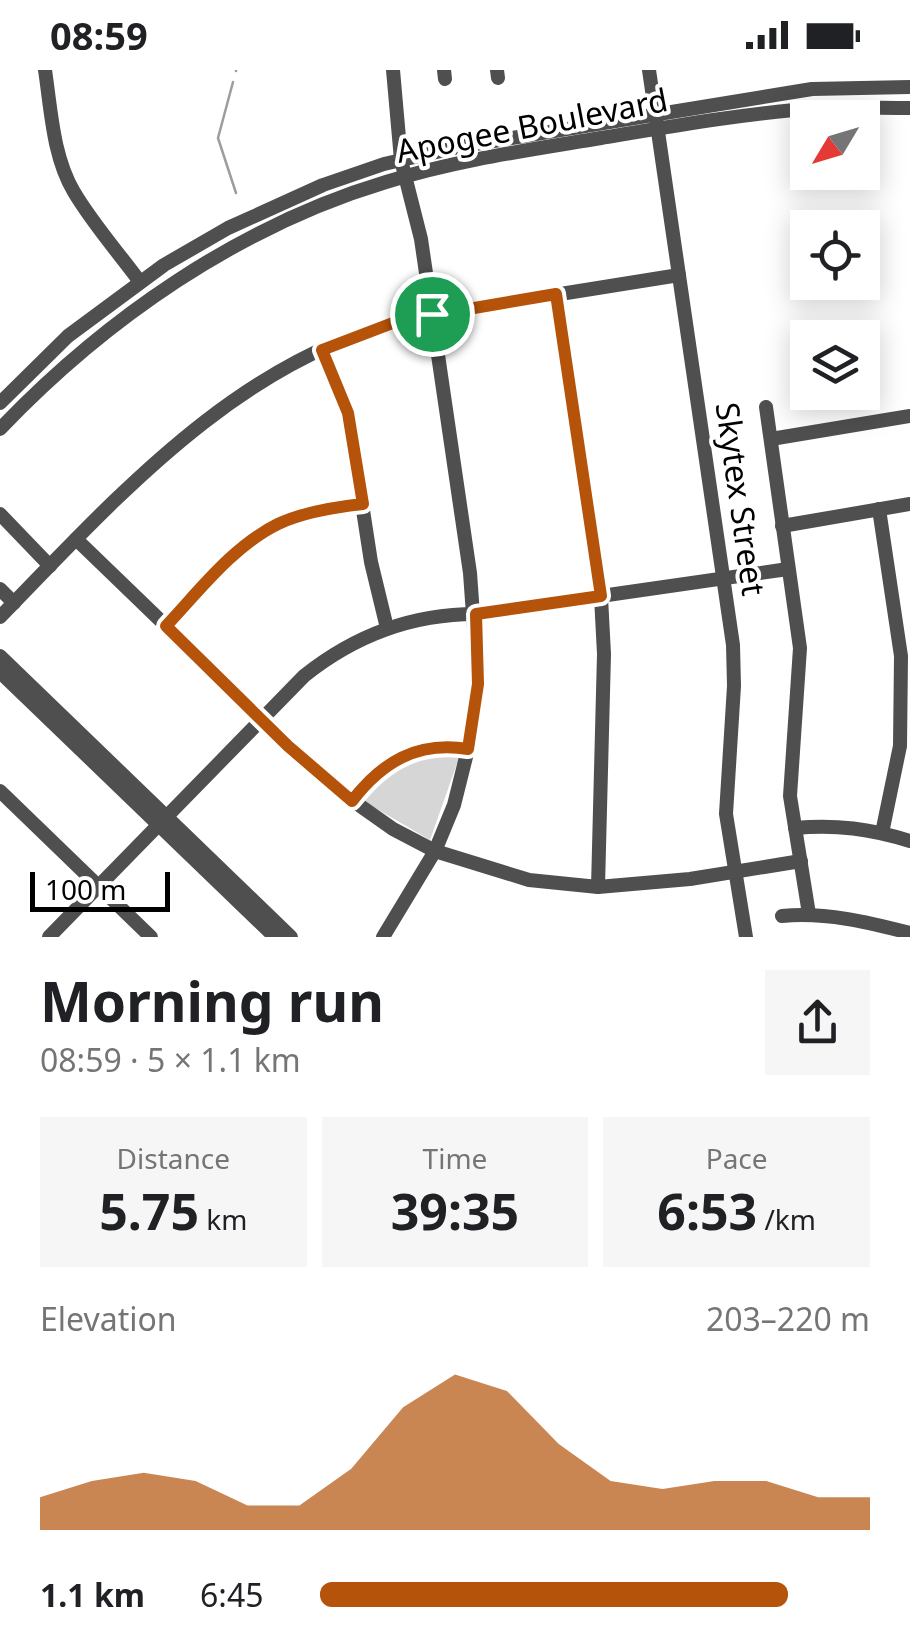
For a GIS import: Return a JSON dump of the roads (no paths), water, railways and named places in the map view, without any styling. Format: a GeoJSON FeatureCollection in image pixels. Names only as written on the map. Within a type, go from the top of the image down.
{"type":"FeatureCollection","features":[{"type":"Feature","properties":{"kind":"street"},"geometry":{"type":"LineString","coordinates":[[45,70],[66,176],[140,282]]}},
{"type":"Feature","properties":{"kind":"street"},"geometry":{"type":"LineString","coordinates":[[382,935],[435,850],[454,805],[478,684],[476,614],[421,240],[401,160],[393,70]]}},
{"type":"Feature","properties":{"kind":"street","name":"Skytex Street"},"geometry":{"type":"LineString","coordinates":[[649,70],[725,578],[734,686],[726,814],[746,937]]}},
{"type":"Feature","properties":{"kind":"street","name":"Apogee Boulevard"},"geometry":{"type":"LineString","coordinates":[[0,429],[50,378],[172,284],[236,246],[320,206],[404,177],[470,160],[812,89],[910,88]]}},
{"type":"Feature","properties":{"kind":"street","name":"Apogee Boulevard"},"geometry":{"type":"LineString","coordinates":[[0,402],[68,336],[140,282],[228,228],[279,203],[401,160],[464,146],[656,122],[816,108],[910,108]]}},
{"type":"Feature","properties":{"kind":"street"},"geometry":{"type":"LineString","coordinates":[[0,617],[137,477],[179,441],[250,390],[322,350],[374,328],[432,314],[678,276]]}},
{"type":"Feature","properties":{"kind":"street"},"geometry":{"type":"LineString","coordinates":[[556,294],[601,596],[604,654],[598,887]]}},
{"type":"Feature","properties":{"kind":"street"},"geometry":{"type":"LineString","coordinates":[[322,350],[348,413],[375,587],[387,628]]}},
{"type":"Feature","properties":{"kind":"street"},"geometry":{"type":"LineString","coordinates":[[766,407],[800,648],[790,796],[810,914]]}},
{"type":"Feature","properties":{"kind":"street"},"geometry":{"type":"LineString","coordinates":[[771,439],[910,416]]}},
{"type":"Feature","properties":{"kind":"street"},"geometry":{"type":"LineString","coordinates":[[166,626],[229,560],[278,524],[327,509],[363,504]]}},
{"type":"Feature","properties":{"kind":"street"},"geometry":{"type":"LineString","coordinates":[[782,526],[910,504]]}},
{"type":"Feature","properties":{"kind":"street"},"geometry":{"type":"LineString","coordinates":[[879,509],[901,656],[900,746],[882,833]]}},
{"type":"Feature","properties":{"kind":"street"},"geometry":{"type":"LineString","coordinates":[[0,514],[50,566]]}},
{"type":"Feature","properties":{"kind":"street"},"geometry":{"type":"LineString","coordinates":[[76,539],[332,786],[393,829],[435,850],[529,880],[598,887],[642,885],[801,860]]}},
{"type":"Feature","properties":{"kind":"street"},"geometry":{"type":"LineString","coordinates":[[48,937],[261,718],[325,659],[387,628],[424,618],[788,569]]}},
{"type":"Feature","properties":{"kind":"street"},"geometry":{"type":"LineString","coordinates":[[0,588],[14,602]]}},
{"type":"Feature","properties":{"kind":"street"},"geometry":{"type":"LineString","coordinates":[[0,656],[275,937]]}},
{"type":"Feature","properties":{"kind":"street"},"geometry":{"type":"LineString","coordinates":[[0,672],[291,937]]}},
{"type":"Feature","properties":{"kind":"street"},"geometry":{"type":"LineString","coordinates":[[352,801],[391,761],[409,752],[435,747],[468,749]]}},
{"type":"Feature","properties":{"kind":"street"},"geometry":{"type":"LineString","coordinates":[[0,790],[151,937]]}},
{"type":"Feature","properties":{"kind":"street"},"geometry":{"type":"LineString","coordinates":[[795,828],[831,824],[910,842]]}},
{"type":"Feature","properties":{"kind":"street"},"geometry":{"type":"LineString","coordinates":[[782,916],[810,914],[860,920],[910,933]]}},
{"type":"Feature","properties":{"kind":"waterway"},"geometry":{"type":"LineString","coordinates":[[233,82],[218,138],[236,193]]}}]}
